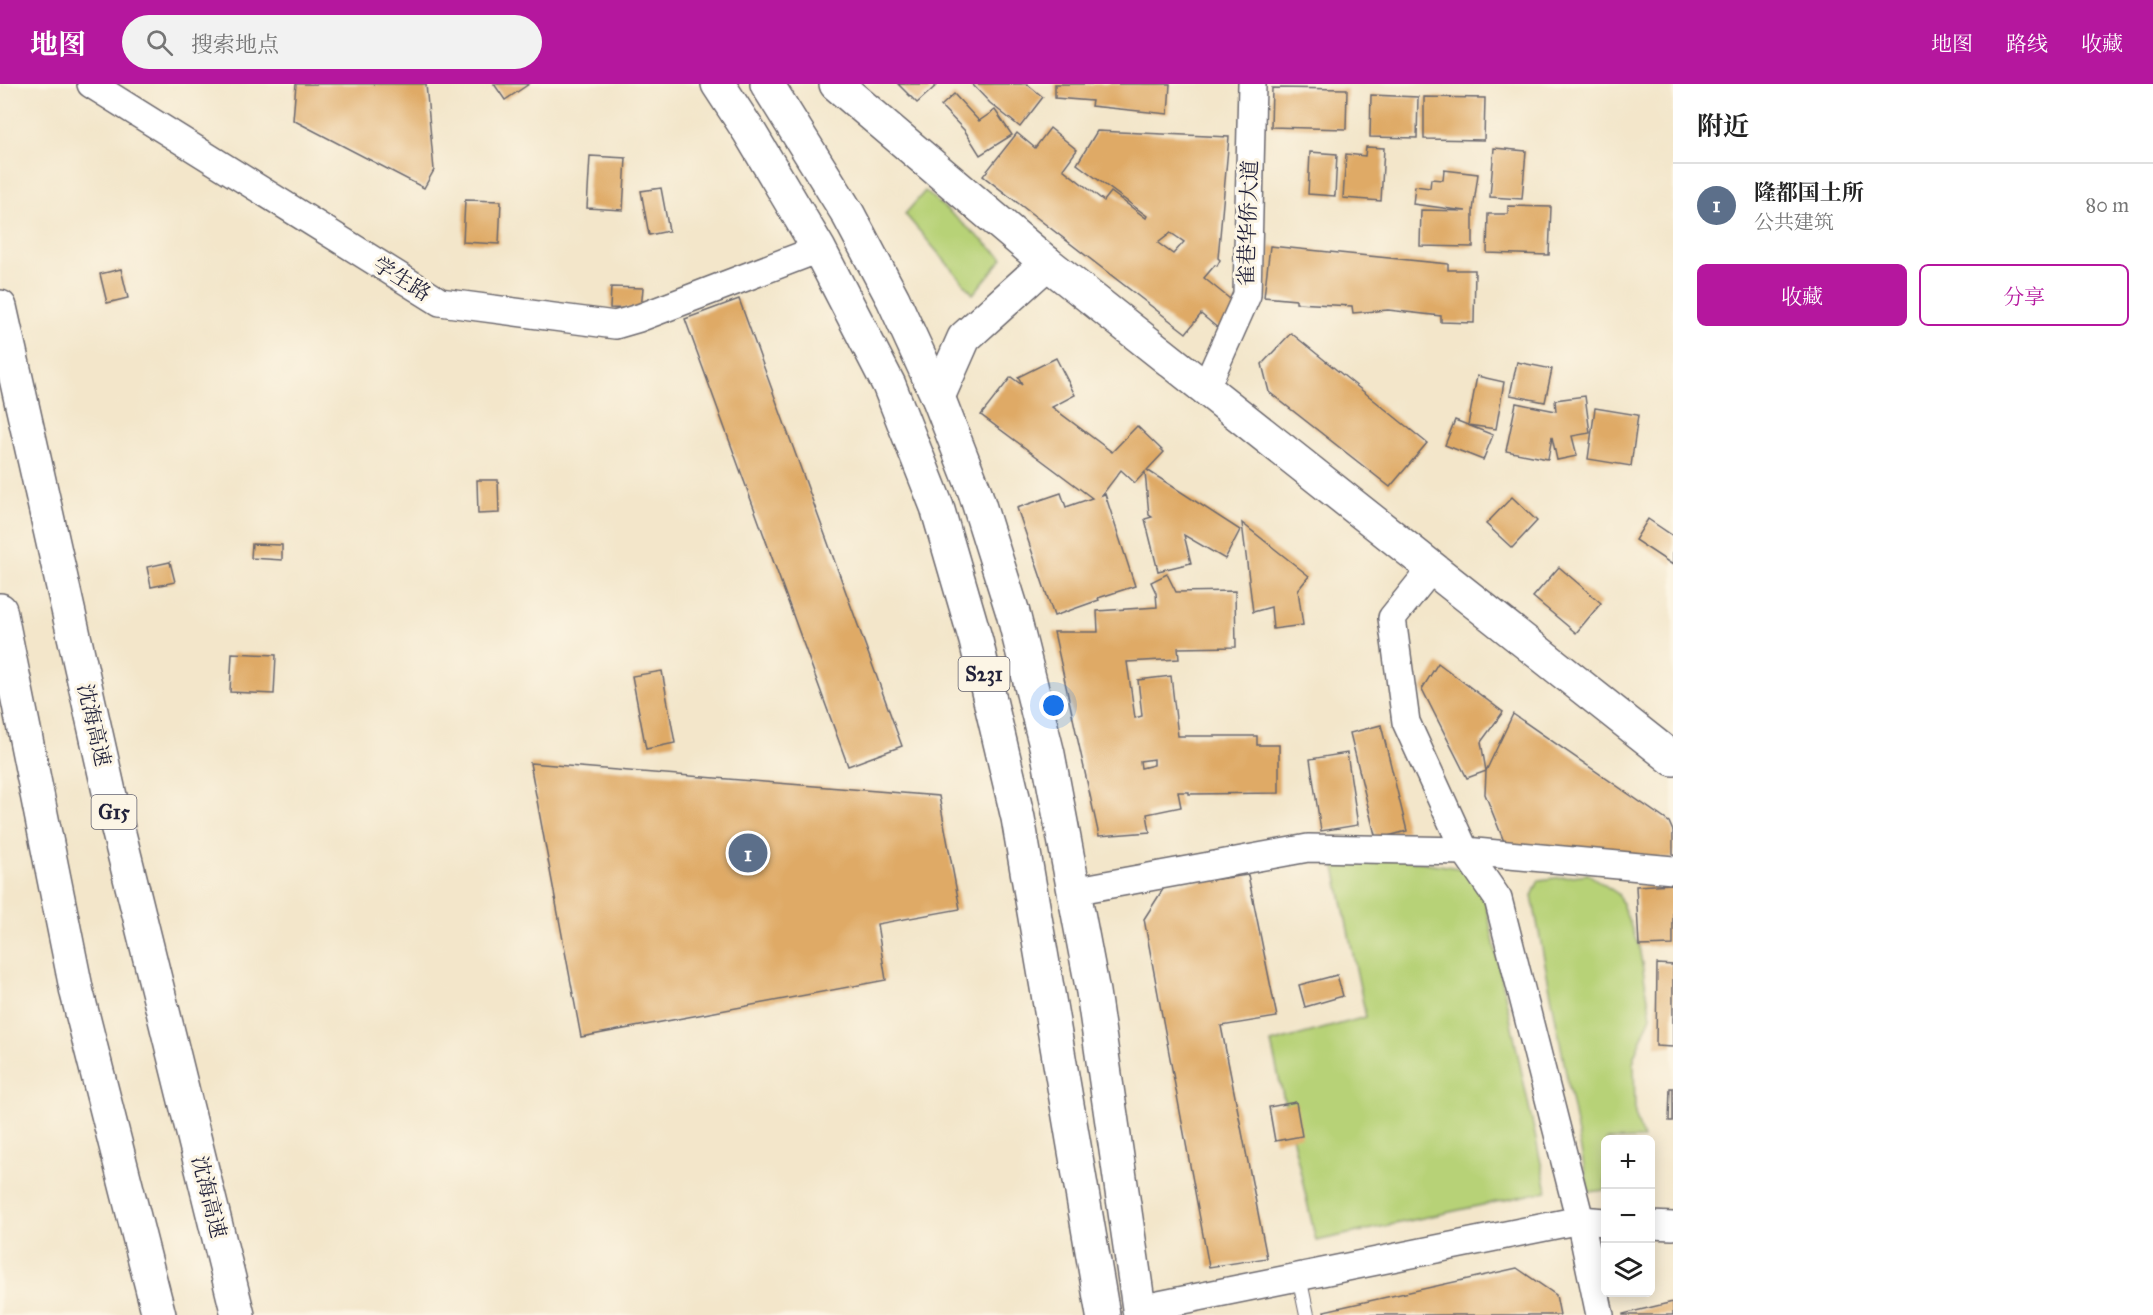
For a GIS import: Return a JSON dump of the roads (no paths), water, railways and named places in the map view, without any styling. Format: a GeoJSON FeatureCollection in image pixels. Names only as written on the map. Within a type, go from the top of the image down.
{"type":"FeatureCollection","features":[{"type":"Feature","properties":{"kind":"main road","name":"S231"},"geometry":{"type":"LineString","coordinates":[[718,84],[819,249],[889,385],[937,507],[976,641],[1018,818],[1103,1315]]}},
{"type":"Feature","properties":{"kind":"main road","name":"S231"},"geometry":{"type":"LineString","coordinates":[[767,84],[848,214],[893,299],[938,397],[975,492],[1013,613],[1048,754],[1093,992],[1139,1312]]}},
{"type":"Feature","properties":{"kind":"main road"},"geometry":{"type":"LineString","coordinates":[[836,84],[1047,263],[1673,759]]}},
{"type":"Feature","properties":{"kind":"main road"},"geometry":{"type":"LineString","coordinates":[[938,397],[964,338],[1047,263]]}},
{"type":"Feature","properties":{"kind":"main road","name":"沈海高速"},"geometry":{"type":"LineString","coordinates":[[0,307],[112,805],[238,1315]]}},
{"type":"Feature","properties":{"kind":"main road"},"geometry":{"type":"LineString","coordinates":[[0,610],[77,993],[159,1315]]}},
{"type":"Feature","properties":{"kind":"street","name":"学生路"},"geometry":{"type":"LineString","coordinates":[[91,84],[440,302],[615,325],[639,318],[819,249]]}},
{"type":"Feature","properties":{"kind":"street","name":"雀巷华侨大道"},"geometry":{"type":"LineString","coordinates":[[1205,389],[1247,295],[1252,84]]}},
{"type":"Feature","properties":{"kind":"street"},"geometry":{"type":"LineString","coordinates":[[1432,568],[1392,618],[1406,722],[1465,851],[1498,899],[1593,1221],[1600,1315]]}},
{"type":"Feature","properties":{"kind":"street"},"geometry":{"type":"LineString","coordinates":[[1073,891],[1308,848],[1465,851],[1673,870]]}},
{"type":"Feature","properties":{"kind":"street"},"geometry":{"type":"LineString","coordinates":[[1139,1312],[1299,1276],[1593,1221]]}},
{"type":"Feature","properties":{"kind":"street"},"geometry":{"type":"LineString","coordinates":[[1655,1225],[1673,1226]]}},
{"type":"Feature","properties":{"kind":"lane"},"geometry":{"type":"LineString","coordinates":[[1299,1276],[1307,1315]]}},
{"type":"Feature","properties":{"kind":"place","name":"隆都国土所"},"geometry":{"type":"Point","coordinates":[748,853]}}]}
